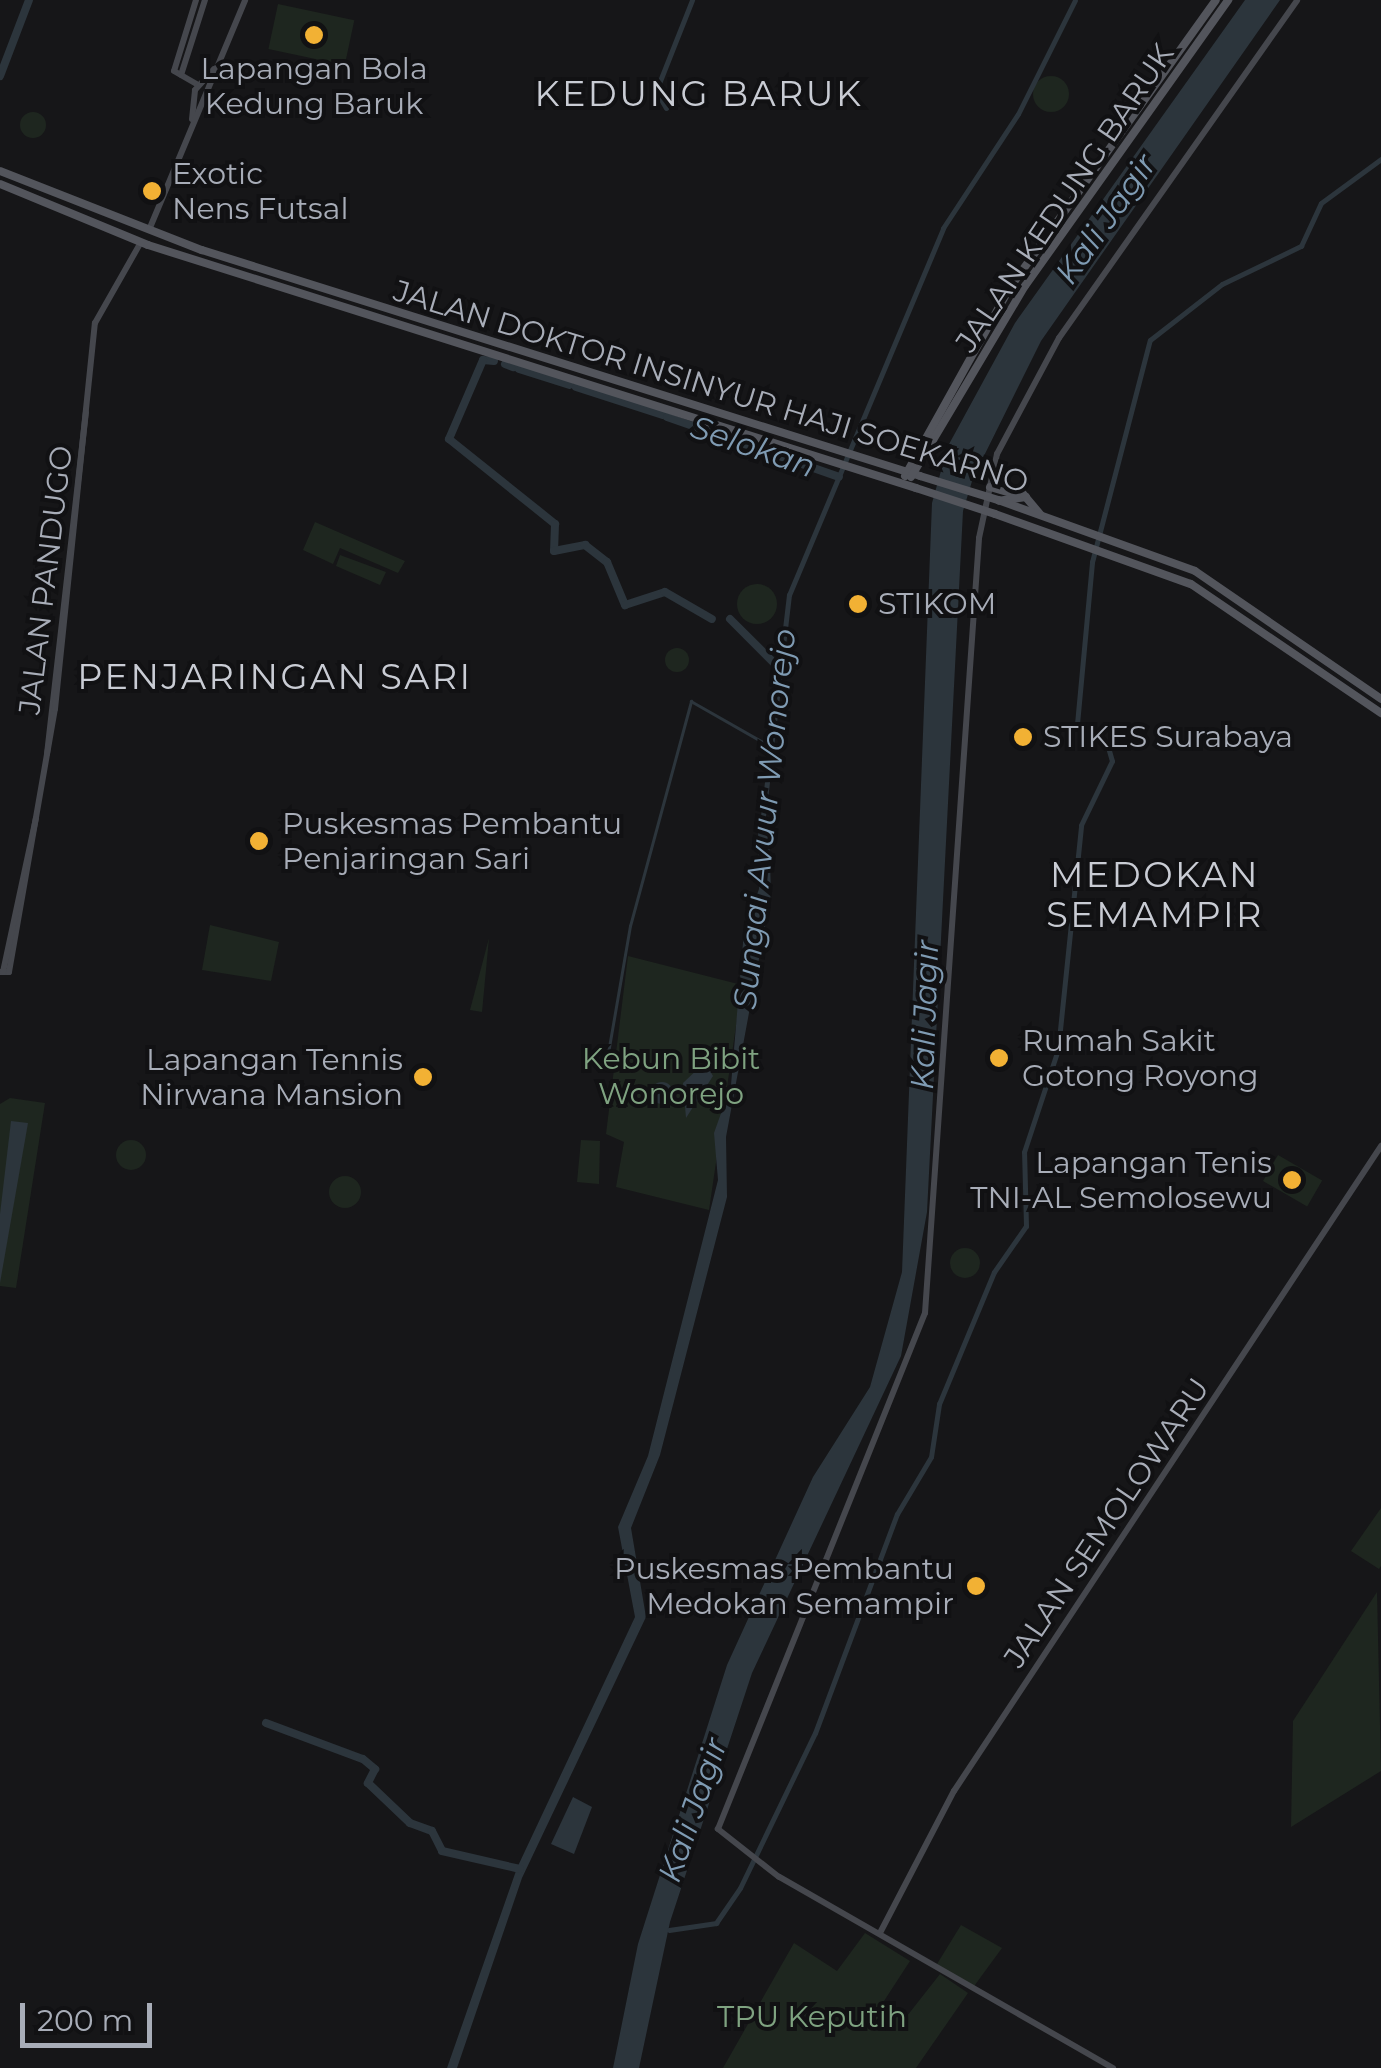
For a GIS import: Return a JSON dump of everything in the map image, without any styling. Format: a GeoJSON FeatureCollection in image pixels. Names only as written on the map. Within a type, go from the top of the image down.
{"type":"FeatureCollection","features":[{"type":"Feature","properties":{"kind":"main road","name":"JALAN KEDUNG BARUK"},"geometry":{"type":"LineString","coordinates":[[913,474],[1077,203],[1216,0]]}},
{"type":"Feature","properties":{"kind":"main road","name":"JALAN KEDUNG BARUK"},"geometry":{"type":"LineString","coordinates":[[913,474],[1015,280],[1228,0]]}},
{"type":"Feature","properties":{"kind":"main road","name":"JALAN DOKTOR INSINYUR HAJI SOEKARNO"},"geometry":{"type":"LineString","coordinates":[[0,171],[253,272]]}},
{"type":"Feature","properties":{"kind":"main road"},"geometry":{"type":"LineString","coordinates":[[16,190],[20,178]]}},
{"type":"Feature","properties":{"kind":"main road","name":"JALAN DOKTOR INSINYUR HAJI SOEKARNO"},"geometry":{"type":"LineString","coordinates":[[0,184],[141,242],[253,272],[482,344],[1096,547],[1199,588],[1381,713]]}},
{"type":"Feature","properties":{"kind":"main road"},"geometry":{"type":"LineString","coordinates":[[33,196],[36,185]]}},
{"type":"Feature","properties":{"kind":"main road"},"geometry":{"type":"LineString","coordinates":[[1015,280],[1025,286]]}},
{"type":"Feature","properties":{"kind":"main road","name":"JALAN DOKTOR INSINYUR HAJI SOEKARNO"},"geometry":{"type":"LineString","coordinates":[[497,349],[999,500],[1195,571],[1381,699]]}},
{"type":"Feature","properties":{"kind":"main road"},"geometry":{"type":"LineString","coordinates":[[909,486],[913,474]]}},
{"type":"Feature","properties":{"kind":"main road"},"geometry":{"type":"LineString","coordinates":[[990,484],[1026,497],[999,500]]}},
{"type":"Feature","properties":{"kind":"main road"},"geometry":{"type":"LineString","coordinates":[[990,484],[1029,492],[1040,514]]}},
{"type":"Feature","properties":{"kind":"street"},"geometry":{"type":"LineString","coordinates":[[178,73],[196,0]]}},
{"type":"Feature","properties":{"kind":"street"},"geometry":{"type":"LineString","coordinates":[[178,73],[205,0]]}},
{"type":"Feature","properties":{"kind":"street"},"geometry":{"type":"LineString","coordinates":[[149,230],[244,0]]}},
{"type":"Feature","properties":{"kind":"street"},"geometry":{"type":"LineString","coordinates":[[1113,2068],[752,1856],[718,1832],[925,1313],[990,484],[1048,358],[1296,2]]}},
{"type":"Feature","properties":{"kind":"street"},"geometry":{"type":"LineString","coordinates":[[192,121],[198,85],[218,65]]}},
{"type":"Feature","properties":{"kind":"street"},"geometry":{"type":"LineString","coordinates":[[178,73],[198,85]]}},
{"type":"Feature","properties":{"kind":"street","name":"JALAN PANDUGO"},"geometry":{"type":"LineString","coordinates":[[5,968],[47,754],[97,314],[141,242]]}},
{"type":"Feature","properties":{"kind":"street","name":"JALAN SEMOLOWARU"},"geometry":{"type":"LineString","coordinates":[[881,1932],[954,1791],[1381,1146]]}},
{"type":"Feature","properties":{"kind":"green space","name":"Lapangan Bola Kedung Baruk"},"geometry":{"type":"Polygon","coordinates":[[[278,4],[354,20],[345,65],[268,49],[278,4]]]}},
{"type":"Feature","properties":{"kind":"green space"},"geometry":{"type":"Polygon","coordinates":[[[1051,76],[1064,81],[1069,94],[1064,107],[1051,112],[1038,107],[1033,94],[1038,81],[1051,76]]]}},
{"type":"Feature","properties":{"kind":"green space"},"geometry":{"type":"Polygon","coordinates":[[[33,112],[43,115],[43,135],[33,138],[23,135],[20,125],[23,115],[33,112]]]}},
{"type":"Feature","properties":{"kind":"green space","name":"Exotic Nens Futsal"},"geometry":{"type":"Polygon","coordinates":[[[152,178],[161,181],[161,199],[152,202],[143,199],[140,190],[143,181],[152,178]]]}},
{"type":"Feature","properties":{"kind":"green space"},"geometry":{"type":"Polygon","coordinates":[[[315,522],[405,561],[398,573],[340,548],[333,564],[303,550],[315,522]]]}},
{"type":"Feature","properties":{"kind":"green space"},"geometry":{"type":"Polygon","coordinates":[[[340,555],[386,572],[380,585],[336,566],[340,555]]]}},
{"type":"Feature","properties":{"kind":"green space"},"geometry":{"type":"Polygon","coordinates":[[[757,584],[771,590],[777,604],[771,618],[757,624],[743,618],[737,604],[743,590],[757,584]]]}},
{"type":"Feature","properties":{"kind":"green space"},"geometry":{"type":"Polygon","coordinates":[[[677,648],[686,651],[686,669],[677,672],[668,669],[665,660],[668,651],[677,648]]]}},
{"type":"Feature","properties":{"kind":"green space"},"geometry":{"type":"Polygon","coordinates":[[[210,925],[279,942],[271,981],[202,970],[210,925]]]}},
{"type":"Feature","properties":{"kind":"green space"},"geometry":{"type":"Polygon","coordinates":[[[489,938],[482,1012],[470,1010],[489,938]]]}},
{"type":"Feature","properties":{"kind":"green space","name":"Kebun Bibit Wonorejo"},"geometry":{"type":"Polygon","coordinates":[[[628,956],[742,985],[709,1210],[616,1187],[624,1142],[606,1134],[628,956]]]}},
{"type":"Feature","properties":{"kind":"green space"},"geometry":{"type":"Polygon","coordinates":[[[10,1098],[45,1103],[16,1288],[0,1286],[0,1104],[10,1098]]]}},
{"type":"Feature","properties":{"kind":"green space"},"geometry":{"type":"Polygon","coordinates":[[[131,1140],[142,1144],[146,1155],[142,1166],[131,1170],[120,1166],[116,1155],[120,1144],[131,1140]]]}},
{"type":"Feature","properties":{"kind":"green space"},"geometry":{"type":"Polygon","coordinates":[[[581,1140],[600,1141],[599,1184],[577,1182],[581,1140]]]}},
{"type":"Feature","properties":{"kind":"green space","name":"Lapangan Tenis TNI-AL Semolosewu"},"geometry":{"type":"Polygon","coordinates":[[[1278,1155],[1322,1180],[1307,1206],[1263,1181],[1278,1155]]]}},
{"type":"Feature","properties":{"kind":"green space"},"geometry":{"type":"Polygon","coordinates":[[[345,1176],[356,1181],[361,1192],[356,1203],[345,1208],[334,1203],[329,1192],[334,1181],[345,1176]]]}},
{"type":"Feature","properties":{"kind":"green space"},"geometry":{"type":"Polygon","coordinates":[[[965,1248],[979,1257],[980,1263],[971,1277],[965,1278],[951,1269],[950,1263],[959,1249],[965,1248]]]}},
{"type":"Feature","properties":{"kind":"green space"},"geometry":{"type":"Polygon","coordinates":[[[1381,1508],[1381,1566],[1379,1569],[1351,1551],[1381,1508]]]}},
{"type":"Feature","properties":{"kind":"green space"},"geometry":{"type":"Polygon","coordinates":[[[1377,1592],[1381,1771],[1291,1827],[1293,1721],[1377,1592]]]}},
{"type":"Feature","properties":{"kind":"green space"},"geometry":{"type":"Polygon","coordinates":[[[961,1925],[1002,1948],[972,1989],[937,1964],[961,1925]]]}},
{"type":"Feature","properties":{"kind":"green space","name":"TPU Keputih"},"geometry":{"type":"Polygon","coordinates":[[[865,1933],[910,1961],[884,2001],[907,2016],[940,1974],[968,1993],[916,2068],[723,2068],[794,1943],[837,1971],[865,1933]]]}},
{"type":"Feature","properties":{"kind":"water","name":"Kali Jagir"},"geometry":{"type":"Polygon","coordinates":[[[1245,0],[1280,0],[1041,341],[973,478],[963,511],[927,1212],[901,1356],[752,1673],[670,1922],[639,2068],[613,2068],[638,1944],[727,1665],[813,1477],[870,1387],[902,1272],[932,503],[948,446],[1015,323],[1245,0]]]}},
{"type":"Feature","properties":{"kind":"water","name":"Sungai Avuur Wonorejo"},"geometry":{"type":"Polygon","coordinates":[[[758,826],[769,829],[771,894],[726,1137],[727,1197],[660,1455],[631,1528],[646,1617],[522,1878],[457,2068],[447,2068],[517,1868],[635,1617],[618,1527],[648,1456],[718,1180],[714,1133],[731,1085],[744,931],[759,889],[758,826]]]}},
{"type":"Feature","properties":{"kind":"water"},"geometry":{"type":"Polygon","coordinates":[[[705,1062],[713,1076],[686,1118],[683,1083],[705,1062]]]}},
{"type":"Feature","properties":{"kind":"water"},"geometry":{"type":"Polygon","coordinates":[[[658,1082],[666,1082],[673,1093],[666,1104],[658,1104],[651,1097],[651,1089],[658,1082]]]}},
{"type":"Feature","properties":{"kind":"water"},"geometry":{"type":"Polygon","coordinates":[[[11,1121],[28,1123],[0,1283],[0,1214],[11,1121]]]}},
{"type":"Feature","properties":{"kind":"water"},"geometry":{"type":"Polygon","coordinates":[[[573,1797],[592,1807],[574,1854],[551,1844],[573,1797]]]}},
{"type":"Feature","properties":{"kind":"waterway"},"geometry":{"type":"LineString","coordinates":[[0,76],[29,0]]}},
{"type":"Feature","properties":{"kind":"waterway","name":"Selokan"},"geometry":{"type":"LineString","coordinates":[[666,108],[656,91],[692,0]]}},
{"type":"Feature","properties":{"kind":"waterway","name":"Sungai Avuur Wonorejo"},"geometry":{"type":"LineString","coordinates":[[761,833],[789,595],[943,228],[1018,114],[1075,0]]}},
{"type":"Feature","properties":{"kind":"waterway"},"geometry":{"type":"LineString","coordinates":[[669,1930],[716,1923],[740,1888],[815,1733],[897,1514],[931,1457],[939,1404],[994,1272],[1026,1226],[1024,1152],[1058,1049],[1081,825],[1112,761],[1107,744],[1077,724],[1092,562],[1150,340],[1222,284],[1301,246],[1321,203],[1381,159]]}},
{"type":"Feature","properties":{"kind":"waterway","name":"Selokan"},"geometry":{"type":"LineString","coordinates":[[494,361],[483,360],[449,439],[555,524],[554,551],[585,545],[607,562],[625,605],[665,592],[712,619]]}},
{"type":"Feature","properties":{"kind":"waterway","name":"Selokan"},"geometry":{"type":"LineString","coordinates":[[505,364],[513,367]]}},
{"type":"Feature","properties":{"kind":"waterway","name":"Selokan"},"geometry":{"type":"LineString","coordinates":[[519,369],[570,385]]}},
{"type":"Feature","properties":{"kind":"waterway","name":"Selokan"},"geometry":{"type":"LineString","coordinates":[[576,387],[663,415]]}},
{"type":"Feature","properties":{"kind":"waterway","name":"Selokan"},"geometry":{"type":"LineString","coordinates":[[667,417],[839,477]]}},
{"type":"Feature","properties":{"kind":"waterway","name":"Selokan"},"geometry":{"type":"LineString","coordinates":[[730,619],[781,670]]}},
{"type":"Feature","properties":{"kind":"waterway"},"geometry":{"type":"LineString","coordinates":[[607,1059],[630,926],[691,701],[775,749]]}},
{"type":"Feature","properties":{"kind":"waterway","name":"Selokan"},"geometry":{"type":"LineString","coordinates":[[266,1723],[363,1759],[375,1769],[368,1783],[410,1823],[432,1831],[442,1851],[520,1869]]}},
{"type":"Feature","properties":{"kind":"place","name":"Lapangan Bola Kedung Baruk"},"geometry":{"type":"Point","coordinates":[314,35]}},
{"type":"Feature","properties":{"kind":"place","name":"Exotic Nens Futsal"},"geometry":{"type":"Point","coordinates":[152,191]}},
{"type":"Feature","properties":{"kind":"place","name":"STIKOM"},"geometry":{"type":"Point","coordinates":[858,604]}},
{"type":"Feature","properties":{"kind":"place","name":"STIKES Surabaya"},"geometry":{"type":"Point","coordinates":[1023,737]}},
{"type":"Feature","properties":{"kind":"place","name":"Puskesmas Pembantu Penjaringan Sari"},"geometry":{"type":"Point","coordinates":[259,841]}},
{"type":"Feature","properties":{"kind":"place","name":"Rumah Sakit Gotong Royong"},"geometry":{"type":"Point","coordinates":[999,1058]}},
{"type":"Feature","properties":{"kind":"place","name":"Lapangan Tennis Nirwana Mansion"},"geometry":{"type":"Point","coordinates":[423,1077]}},
{"type":"Feature","properties":{"kind":"place","name":"Lapangan Tenis TNI-AL Semolosewu"},"geometry":{"type":"Point","coordinates":[1292,1180]}},
{"type":"Feature","properties":{"kind":"place","name":"Puskesmas Pembantu Medokan Semampir"},"geometry":{"type":"Point","coordinates":[976,1586]}},
{"type":"Feature","properties":{"kind":"district","name":"KEDUNG BARUK"},"geometry":{"type":"Point","coordinates":[699,94]}},
{"type":"Feature","properties":{"kind":"district","name":"PENJARINGAN SARI"},"geometry":{"type":"Point","coordinates":[275,677]}},
{"type":"Feature","properties":{"kind":"district","name":"MEDOKAN SEMAMPIR"},"geometry":{"type":"Point","coordinates":[1155,895]}}]}
